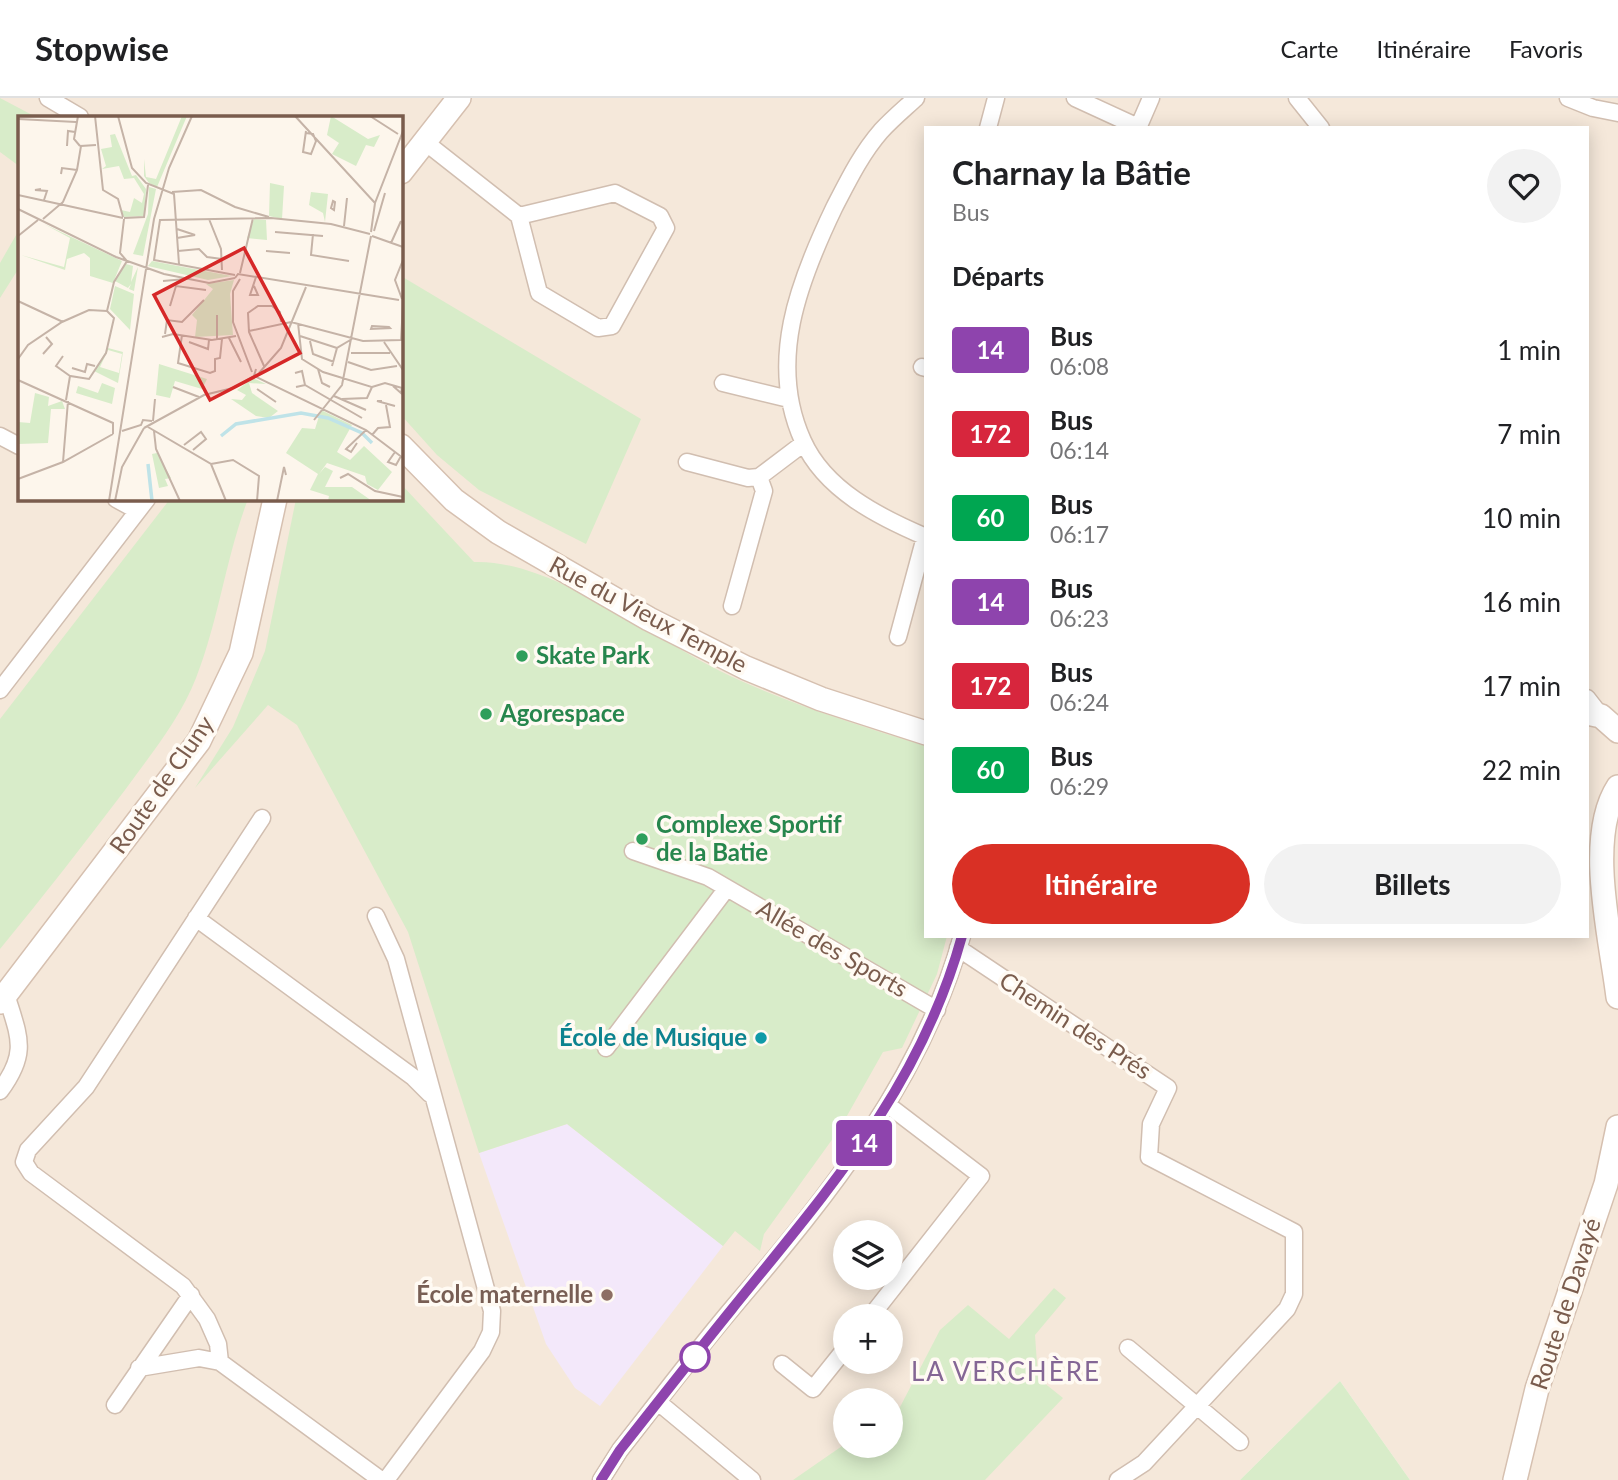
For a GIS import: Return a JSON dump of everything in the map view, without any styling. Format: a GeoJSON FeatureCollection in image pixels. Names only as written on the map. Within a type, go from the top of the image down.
{"type":"FeatureCollection","features":[{"type":"Feature","properties":{"kind":"main road"},"geometry":{"type":"LineString","coordinates":[[402,171],[459,98]]}},
{"type":"Feature","properties":{"kind":"main road","name":"Rue du Vieux Temple"},"geometry":{"type":"LineString","coordinates":[[402,447],[453,500],[498,532],[649,619],[746,668],[821,699],[924,732]]}},
{"type":"Feature","properties":{"kind":"main road","name":"Route de Cluny"},"geometry":{"type":"LineString","coordinates":[[3,998],[164,790],[199,740],[242,653],[275,500]]}},
{"type":"Feature","properties":{"kind":"main road"},"geometry":{"type":"LineString","coordinates":[[1589,806],[1615,792]]}},
{"type":"Feature","properties":{"kind":"main road"},"geometry":{"type":"LineString","coordinates":[[1615,792],[1603,825],[1605,892],[1618,996]]}},
{"type":"Feature","properties":{"kind":"main road"},"geometry":{"type":"LineString","coordinates":[[1589,859],[1605,892]]}},
{"type":"Feature","properties":{"kind":"main road","name":"Route de Davayé"},"geometry":{"type":"LineString","coordinates":[[1515,1480],[1537,1389],[1606,1184],[1618,1127]]}},
{"type":"Feature","properties":{"kind":"street"},"geometry":{"type":"LineString","coordinates":[[48,98],[78,116]]}},
{"type":"Feature","properties":{"kind":"street"},"geometry":{"type":"LineString","coordinates":[[916,98],[881,132],[851,174],[821,235],[793,309],[787,351],[789,400],[804,443],[845,493],[879,517],[924,537]]}},
{"type":"Feature","properties":{"kind":"street"},"geometry":{"type":"LineString","coordinates":[[989,126],[996,98]]}},
{"type":"Feature","properties":{"kind":"street"},"geometry":{"type":"LineString","coordinates":[[1075,98],[1134,126]]}},
{"type":"Feature","properties":{"kind":"street"},"geometry":{"type":"LineString","coordinates":[[1139,126],[1151,98]]}},
{"type":"Feature","properties":{"kind":"street"},"geometry":{"type":"LineString","coordinates":[[1297,98],[1319,126]]}},
{"type":"Feature","properties":{"kind":"street"},"geometry":{"type":"LineString","coordinates":[[1568,98],[1593,108],[1618,113]]}},
{"type":"Feature","properties":{"kind":"street"},"geometry":{"type":"LineString","coordinates":[[425,142],[519,216],[539,293],[598,328],[612,326],[666,228],[660,216],[615,193],[519,216]]}},
{"type":"Feature","properties":{"kind":"street"},"geometry":{"type":"LineString","coordinates":[[723,383],[789,400]]}},
{"type":"Feature","properties":{"kind":"street"},"geometry":{"type":"LineString","coordinates":[[0,436],[18,445]]}},
{"type":"Feature","properties":{"kind":"street"},"geometry":{"type":"LineString","coordinates":[[687,462],[748,478],[758,477],[804,443]]}},
{"type":"Feature","properties":{"kind":"street"},"geometry":{"type":"LineString","coordinates":[[732,606],[764,491],[758,477]]}},
{"type":"Feature","properties":{"kind":"street"},"geometry":{"type":"LineString","coordinates":[[0,690],[143,505],[120,500]]}},
{"type":"Feature","properties":{"kind":"street"},"geometry":{"type":"LineString","coordinates":[[898,637],[924,541]]}},
{"type":"Feature","properties":{"kind":"street"},"geometry":{"type":"LineString","coordinates":[[220,1362],[212,1331],[183,1286],[31,1172],[24,1162],[28,1150],[86,1087],[262,818]]}},
{"type":"Feature","properties":{"kind":"street","name":"Allée des Sports"},"geometry":{"type":"LineString","coordinates":[[632,851],[708,877],[937,1010]]}},
{"type":"Feature","properties":{"kind":"street"},"geometry":{"type":"LineString","coordinates":[[606,1048],[727,888]]}},
{"type":"Feature","properties":{"kind":"street"},"geometry":{"type":"LineString","coordinates":[[376,916],[396,959],[492,1311],[491,1332],[482,1351],[386,1480]]}},
{"type":"Feature","properties":{"kind":"street"},"geometry":{"type":"LineString","coordinates":[[196,918],[413,1077],[432,1096]]}},
{"type":"Feature","properties":{"kind":"street"},"geometry":{"type":"LineString","coordinates":[[601,1480],[658,1402],[856,1154],[888,1105],[937,1010],[960,942]]}},
{"type":"Feature","properties":{"kind":"street","name":"Chemin des Prés"},"geometry":{"type":"LineString","coordinates":[[960,942],[1168,1088],[1151,1124],[1149,1157],[1294,1232],[1294,1294],[1287,1309],[1144,1463],[1118,1480]]}},
{"type":"Feature","properties":{"kind":"street"},"geometry":{"type":"LineString","coordinates":[[0,1091],[15,1072],[22,1047],[3,998]]}},
{"type":"Feature","properties":{"kind":"street"},"geometry":{"type":"LineString","coordinates":[[880,1304],[981,1177],[888,1105]]}},
{"type":"Feature","properties":{"kind":"street"},"geometry":{"type":"LineString","coordinates":[[115,1405],[191,1295]]}},
{"type":"Feature","properties":{"kind":"street"},"geometry":{"type":"LineString","coordinates":[[1128,1348],[1240,1442]]}},
{"type":"Feature","properties":{"kind":"street"},"geometry":{"type":"LineString","coordinates":[[139,1368],[199,1358],[220,1362],[381,1480]]}},
{"type":"Feature","properties":{"kind":"street"},"geometry":{"type":"LineString","coordinates":[[782,1364],[813,1389],[833,1364]]}},
{"type":"Feature","properties":{"kind":"street"},"geometry":{"type":"LineString","coordinates":[[658,1402],[752,1480]]}},
{"type":"Feature","properties":{"kind":"shaded area"},"geometry":{"type":"Polygon","coordinates":[[[0,98],[1618,98],[1618,1480],[1410,1480],[1340,1381],[1240,1480],[0,1480],[0,98]]]}},
{"type":"Feature","properties":{"kind":"shaded area","name":"École maternelle"},"geometry":{"type":"Polygon","coordinates":[[[567,1124],[723,1246],[600,1406],[575,1388],[546,1344],[479,1153],[567,1124]]]}},
{"type":"Feature","properties":{"kind":"green space"},"geometry":{"type":"Polygon","coordinates":[[[0,98],[34,116],[18,116],[18,165],[0,152],[0,98]]]}},
{"type":"Feature","properties":{"kind":"green space"},"geometry":{"type":"Polygon","coordinates":[[[18,232],[18,270],[0,298],[0,263],[18,232]]]}},
{"type":"Feature","properties":{"kind":"green space"},"geometry":{"type":"Polygon","coordinates":[[[402,277],[641,419],[586,544],[479,490],[437,455],[402,416],[402,277]]]}},
{"type":"Feature","properties":{"kind":"green space","name":"Complexe Sportif de la Batie"},"geometry":{"type":"Polygon","coordinates":[[[402,485],[474,562],[504,564],[567,586],[745,683],[822,713],[924,745],[924,938],[946,938],[937,974],[902,1048],[883,1052],[839,1130],[764,1234],[760,1251],[735,1231],[723,1246],[567,1124],[479,1153],[408,932],[297,725],[268,705],[195,788],[233,727],[265,651],[296,500],[402,500],[402,485]]]}},
{"type":"Feature","properties":{"kind":"green space"},"geometry":{"type":"Polygon","coordinates":[[[169,500],[248,500],[204,656],[182,708],[125,790],[0,949],[0,719],[169,500]]]}},
{"type":"Feature","properties":{"kind":"green space"},"geometry":{"type":"Polygon","coordinates":[[[1054,1288],[1066,1298],[1035,1335],[1038,1378],[1063,1398],[985,1480],[793,1480],[833,1452],[833,1458],[903,1458],[903,1401],[940,1330],[968,1305],[1009,1339],[1054,1288]]]}},
{"type":"Feature","properties":{"kind":"green space"},"geometry":{"type":"Polygon","coordinates":[[[1340,1381],[1410,1480],[1240,1480],[1340,1381]]]}},
{"type":"Feature","properties":{"kind":"bus line","name":"14"},"geometry":{"type":"LineString","coordinates":[[601,1480],[620,1450],[765,1272],[863,1145],[888,1105],[937,1010],[961,938]]}},
{"type":"Feature","properties":{"kind":"place","name":"Skate Park"},"geometry":{"type":"Point","coordinates":[522,656]}},
{"type":"Feature","properties":{"kind":"place","name":"Agorespace"},"geometry":{"type":"Point","coordinates":[486,714]}},
{"type":"Feature","properties":{"kind":"place","name":"Complexe Sportif de la Batie"},"geometry":{"type":"Point","coordinates":[642,839]}},
{"type":"Feature","properties":{"kind":"place","name":"École de Musique"},"geometry":{"type":"Point","coordinates":[761,1038]}},
{"type":"Feature","properties":{"kind":"place","name":"École maternelle"},"geometry":{"type":"Point","coordinates":[607,1295]}},
{"type":"Feature","properties":{"kind":"district","name":"LA VERCHÈRE"},"geometry":{"type":"Point","coordinates":[1006,1372]}}]}
